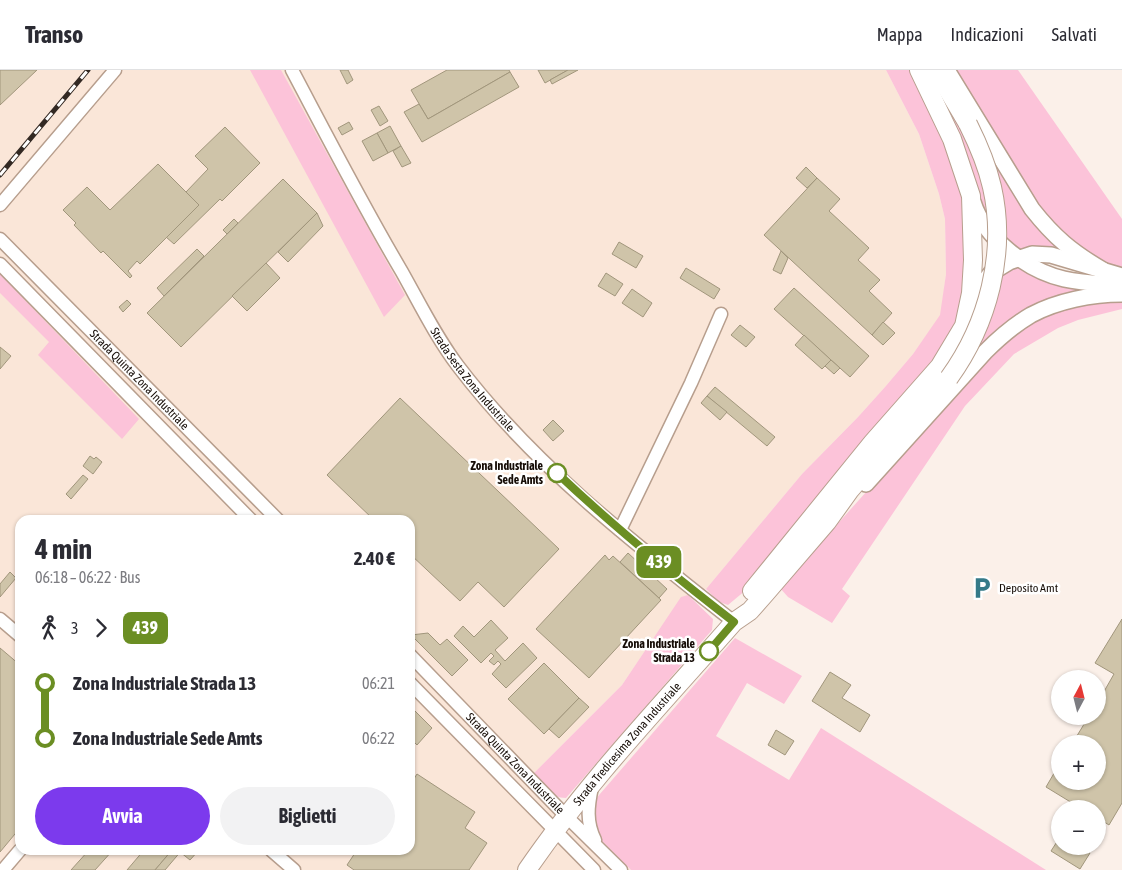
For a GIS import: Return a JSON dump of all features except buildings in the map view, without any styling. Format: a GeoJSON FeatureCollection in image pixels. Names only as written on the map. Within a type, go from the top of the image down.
{"type":"FeatureCollection","features":[{"type":"Feature","properties":{"kind":"main road"},"geometry":{"type":"LineString","coordinates":[[734,622],[742,604],[754,588],[873,442],[940,366],[964,326],[971,292],[973,260],[971,196],[952,139],[919,70]]}},
{"type":"Feature","properties":{"kind":"main road"},"geometry":{"type":"LineString","coordinates":[[734,622],[750,611],[765,594],[827,522],[850,490],[949,378],[966,352],[982,315],[994,275],[997,242],[996,210],[992,187],[978,143],[936,70]]}},
{"type":"Feature","properties":{"kind":"main road","name":"Strada Tredicesima Zona Industriale"},"geometry":{"type":"LineString","coordinates":[[527,870],[566,816],[734,622]]}},
{"type":"Feature","properties":{"kind":"street"},"geometry":{"type":"LineString","coordinates":[[0,205],[115,70]]}},
{"type":"Feature","properties":{"kind":"street","name":"Strada Sesta Zona Industriale"},"geometry":{"type":"LineString","coordinates":[[292,70],[371,220],[439,338],[457,365],[489,405],[530,448],[620,530],[734,622]]}},
{"type":"Feature","properties":{"kind":"street"},"geometry":{"type":"LineString","coordinates":[[947,70],[1032,209],[1066,246],[1103,270]]}},
{"type":"Feature","properties":{"kind":"street"},"geometry":{"type":"LineString","coordinates":[[971,196],[983,226],[995,239],[1030,265],[1062,278],[1122,286]]}},
{"type":"Feature","properties":{"kind":"street","name":"Strada Quinta Zona Industriale"},"geometry":{"type":"LineString","coordinates":[[0,239],[273,515]]}},
{"type":"Feature","properties":{"kind":"street"},"geometry":{"type":"LineString","coordinates":[[964,326],[982,284],[990,273],[1000,266],[1032,254],[1051,255],[1122,276]]}},
{"type":"Feature","properties":{"kind":"street","name":"Strada Quinta Zona Industriale"},"geometry":{"type":"LineString","coordinates":[[0,264],[246,515]]}},
{"type":"Feature","properties":{"kind":"street"},"geometry":{"type":"LineString","coordinates":[[827,522],[856,495],[985,352],[1004,334],[1032,315],[1055,305],[1088,297],[1122,294]]}},
{"type":"Feature","properties":{"kind":"street"},"geometry":{"type":"LineString","coordinates":[[620,530],[691,383],[721,314]]}},
{"type":"Feature","properties":{"kind":"street"},"geometry":{"type":"LineString","coordinates":[[228,496],[241,483]]}},
{"type":"Feature","properties":{"kind":"street"},"geometry":{"type":"LineString","coordinates":[[0,619],[15,632]]}},
{"type":"Feature","properties":{"kind":"street","name":"Strada Quinta Zona Industriale"},"geometry":{"type":"LineString","coordinates":[[415,660],[621,870]]}},
{"type":"Feature","properties":{"kind":"street","name":"Strada Quinta Zona Industriale"},"geometry":{"type":"LineString","coordinates":[[415,688],[594,870]]}},
{"type":"Feature","properties":{"kind":"street"},"geometry":{"type":"LineString","coordinates":[[592,785],[588,805],[588,824],[598,847]]}},
{"type":"Feature","properties":{"kind":"street"},"geometry":{"type":"LineString","coordinates":[[3,870],[16,855]]}},
{"type":"Feature","properties":{"kind":"street"},"geometry":{"type":"LineString","coordinates":[[277,855],[294,870]]}},
{"type":"Feature","properties":{"kind":"shaded area"},"geometry":{"type":"Polygon","coordinates":[[[0,70],[886,70],[919,134],[939,194],[945,219],[946,274],[941,315],[913,354],[885,387],[802,474],[706,589],[681,598],[622,685],[532,775],[631,870],[0,870],[0,70]]]}},
{"type":"Feature","properties":{"kind":"shaded area"},"geometry":{"type":"Polygon","coordinates":[[[250,70],[281,70],[405,295],[384,317],[250,70]]]}},
{"type":"Feature","properties":{"kind":"shaded area"},"geometry":{"type":"Polygon","coordinates":[[[886,70],[913,70],[942,130],[965,200],[967,294],[949,342],[746,590],[728,605],[719,602],[706,589],[802,474],[885,387],[913,354],[940,315],[946,274],[945,219],[939,194],[919,134],[886,70]]]}},
{"type":"Feature","properties":{"kind":"shaded area"},"geometry":{"type":"Polygon","coordinates":[[[929,70],[974,122],[1074,258],[1020,254],[990,230],[929,70]]]}},
{"type":"Feature","properties":{"kind":"shaded area"},"geometry":{"type":"Polygon","coordinates":[[[951,70],[1018,70],[1122,219],[1122,269],[1100,264],[1036,209],[951,70]]]}},
{"type":"Feature","properties":{"kind":"shaded area"},"geometry":{"type":"Polygon","coordinates":[[[1012,264],[1115,290],[1064,297],[961,372],[1001,269],[1012,264]]]}},
{"type":"Feature","properties":{"kind":"shaded area"},"geometry":{"type":"Polygon","coordinates":[[[0,274],[139,419],[122,439],[38,355],[49,342],[0,293],[0,274]]]}},
{"type":"Feature","properties":{"kind":"shaded area"},"geometry":{"type":"Polygon","coordinates":[[[1122,299],[1122,309],[1078,320],[1058,328],[1014,354],[965,406],[842,589],[850,596],[832,623],[788,597],[780,588],[998,345],[1014,331],[1055,309],[1122,299]]]}},
{"type":"Feature","properties":{"kind":"shaded area"},"geometry":{"type":"Polygon","coordinates":[[[688,595],[713,619],[712,630],[566,798],[551,793],[532,775],[622,685],[681,597],[688,595]]]}},
{"type":"Feature","properties":{"kind":"shaded area"},"geometry":{"type":"Polygon","coordinates":[[[735,638],[802,676],[784,704],[747,683],[716,736],[789,780],[821,728],[1046,870],[631,870],[598,837],[593,823],[593,802],[735,638]]]}},
{"type":"Feature","properties":{"kind":"railway"},"geometry":{"type":"LineString","coordinates":[[0,175],[88,70]]}},
{"type":"Feature","properties":{"kind":"bus line","name":"439"},"geometry":{"type":"LineString","coordinates":[[557,473],[591,505],[734,622],[709,651]]}},
{"type":"Feature","properties":{"kind":"place","name":"Zona Industriale Sede Amts"},"geometry":{"type":"Point","coordinates":[557,473]}},
{"type":"Feature","properties":{"kind":"place","name":"Deposito Amt"},"geometry":{"type":"Point","coordinates":[982,588]}},
{"type":"Feature","properties":{"kind":"place","name":"Zona Industriale Strada 13"},"geometry":{"type":"Point","coordinates":[709,651]}}]}
